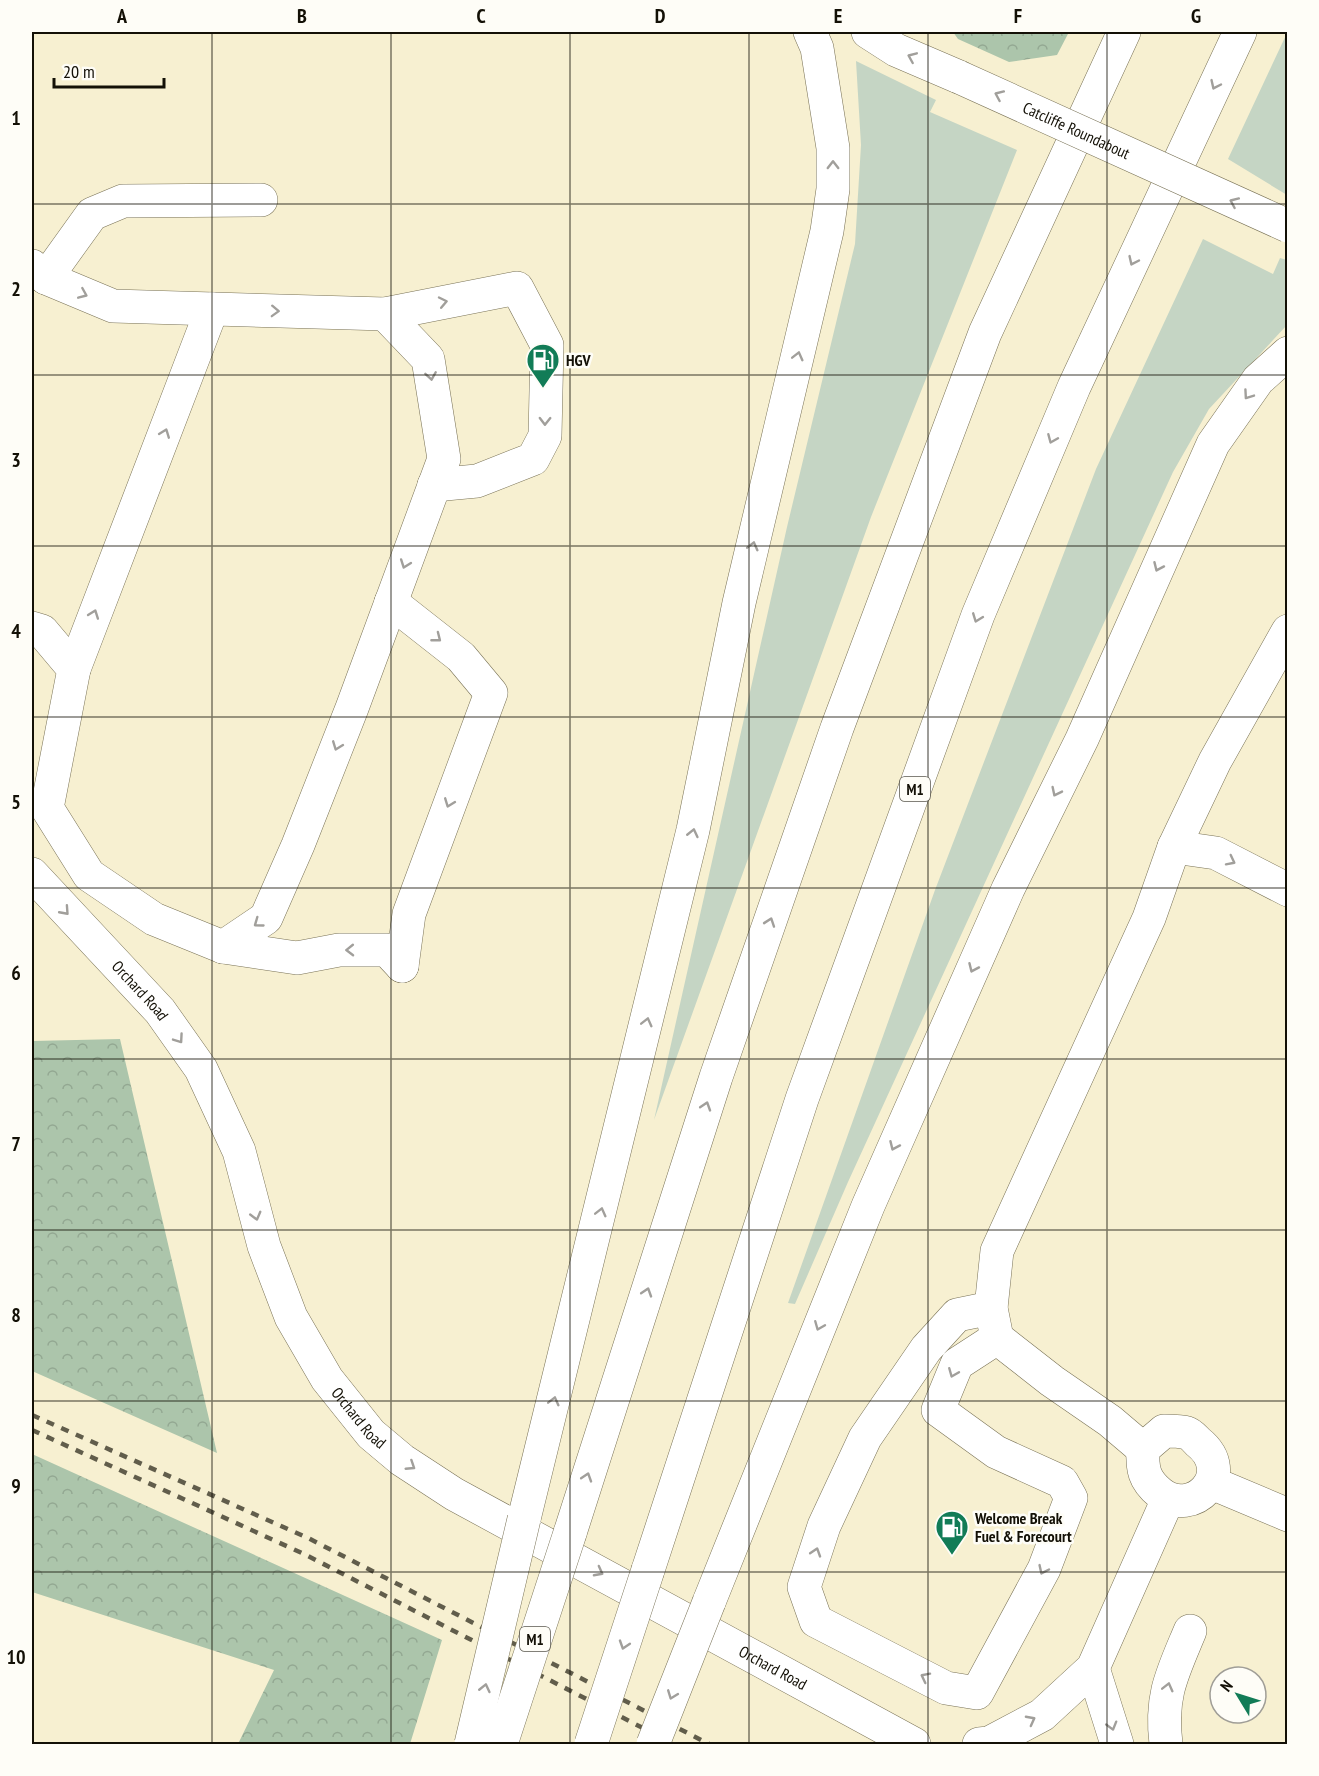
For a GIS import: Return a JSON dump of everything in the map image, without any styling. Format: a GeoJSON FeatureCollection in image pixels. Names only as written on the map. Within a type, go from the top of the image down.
{"type":"FeatureCollection","features":[{"type":"Feature","properties":{"kind":"main road"},"geometry":{"type":"LineString","coordinates":[[471,1744],[693,830],[739,603],[827,231],[833,189],[833,148],[817,48],[810,32]]}},
{"type":"Feature","properties":{"kind":"main road","name":"Catcliffe Roundabout"},"geometry":{"type":"LineString","coordinates":[[868,32],[896,50],[1287,226]]}},
{"type":"Feature","properties":{"kind":"main road","name":"M1"},"geometry":{"type":"LineString","coordinates":[[501,1744],[716,1077],[837,728],[986,333],[1124,32]]}},
{"type":"Feature","properties":{"kind":"main road","name":"M1"},"geometry":{"type":"LineString","coordinates":[[591,1744],[802,1099],[978,615],[1074,387],[1240,32]]}},
{"type":"Feature","properties":{"kind":"main road"},"geometry":{"type":"LineString","coordinates":[[261,200],[123,201],[92,214],[39,272],[113,306],[385,314],[517,288],[547,345],[545,436],[533,459],[477,481],[434,485]]}},
{"type":"Feature","properties":{"kind":"main road"},"geometry":{"type":"LineString","coordinates":[[212,309],[74,669],[47,808],[89,875],[153,919],[223,946],[297,958],[339,950],[387,950],[402,966],[409,914],[491,693],[461,657],[391,602]]}},
{"type":"Feature","properties":{"kind":"main road"},"geometry":{"type":"LineString","coordinates":[[223,946],[266,918],[298,845],[444,459],[428,359],[385,314]]}},
{"type":"Feature","properties":{"kind":"main road"},"geometry":{"type":"LineString","coordinates":[[653,1744],[868,1206],[1008,889],[1082,739],[1213,444],[1258,380],[1287,353]]}},
{"type":"Feature","properties":{"kind":"main road"},"geometry":{"type":"LineString","coordinates":[[32,628],[42,631],[74,669]]}},
{"type":"Feature","properties":{"kind":"main road"},"geometry":{"type":"LineString","coordinates":[[1143,1449],[1110,1421],[1052,1381],[994,1323],[957,1315],[926,1349],[865,1438],[824,1526],[804,1587],[816,1621],[946,1688],[977,1693],[1044,1569],[1071,1498],[1062,1482],[996,1452],[938,1410],[957,1364],[994,1323],[997,1251],[1149,918],[1174,847],[1215,761],[1287,631]]}},
{"type":"Feature","properties":{"kind":"main road"},"geometry":{"type":"LineString","coordinates":[[1174,847],[1216,854],[1287,890]]}},
{"type":"Feature","properties":{"kind":"main road","name":"Orchard Road"},"geometry":{"type":"LineString","coordinates":[[32,874],[160,1011],[201,1070],[239,1151],[264,1246],[291,1317],[327,1379],[371,1434],[402,1460],[454,1494],[914,1744]]}},
{"type":"Feature","properties":{"kind":"main road"},"geometry":{"type":"LineString","coordinates":[[1164,1431],[1188,1433],[1204,1446],[1213,1458],[1215,1470],[1212,1483],[1195,1497],[1184,1501],[1168,1499],[1148,1483],[1142,1469],[1143,1449],[1164,1431]]}},
{"type":"Feature","properties":{"kind":"main road"},"geometry":{"type":"LineString","coordinates":[[1212,1483],[1287,1515]]}},
{"type":"Feature","properties":{"kind":"main road"},"geometry":{"type":"LineString","coordinates":[[979,1744],[989,1743],[1042,1715],[1093,1668],[1168,1499]]}},
{"type":"Feature","properties":{"kind":"main road"},"geometry":{"type":"LineString","coordinates":[[1166,1744],[1164,1712],[1167,1684],[1190,1631]]}},
{"type":"Feature","properties":{"kind":"main road"},"geometry":{"type":"LineString","coordinates":[[1093,1668],[1117,1744]]}},
{"type":"Feature","properties":{"kind":"green space"},"geometry":{"type":"Polygon","coordinates":[[[953,32],[1069,32],[1057,55],[1009,62],[958,39],[953,32]]]}},
{"type":"Feature","properties":{"kind":"green space"},"geometry":{"type":"Polygon","coordinates":[[[1287,33],[1287,195],[1228,159],[1287,33]]]}},
{"type":"Feature","properties":{"kind":"green space"},"geometry":{"type":"Polygon","coordinates":[[[856,61],[936,100],[930,112],[1017,150],[871,517],[654,1120],[787,527],[855,244],[861,145],[856,61]]]}},
{"type":"Feature","properties":{"kind":"green space"},"geometry":{"type":"Polygon","coordinates":[[[1203,239],[1273,274],[1280,258],[1287,260],[1287,325],[1209,409],[1173,472],[848,1182],[795,1304],[788,1303],[935,890],[1096,469],[1203,239]]]}},
{"type":"Feature","properties":{"kind":"green space"},"geometry":{"type":"Polygon","coordinates":[[[120,1039],[217,1453],[32,1371],[32,1041],[120,1039]]]}},
{"type":"Feature","properties":{"kind":"green space"},"geometry":{"type":"Polygon","coordinates":[[[32,1454],[442,1640],[410,1744],[238,1744],[274,1670],[32,1592],[32,1454]]]}},
{"type":"Feature","properties":{"kind":"railway"},"geometry":{"type":"LineString","coordinates":[[32,1415],[308,1538],[709,1744]]}},
{"type":"Feature","properties":{"kind":"railway"},"geometry":{"type":"LineString","coordinates":[[32,1430],[304,1554],[674,1744]]}},
{"type":"Feature","properties":{"kind":"place","name":"HGV"},"geometry":{"type":"Point","coordinates":[543,389]}},
{"type":"Feature","properties":{"kind":"place","name":"Welcome Break Fuel & Forecourt"},"geometry":{"type":"Point","coordinates":[952,1556]}}]}
